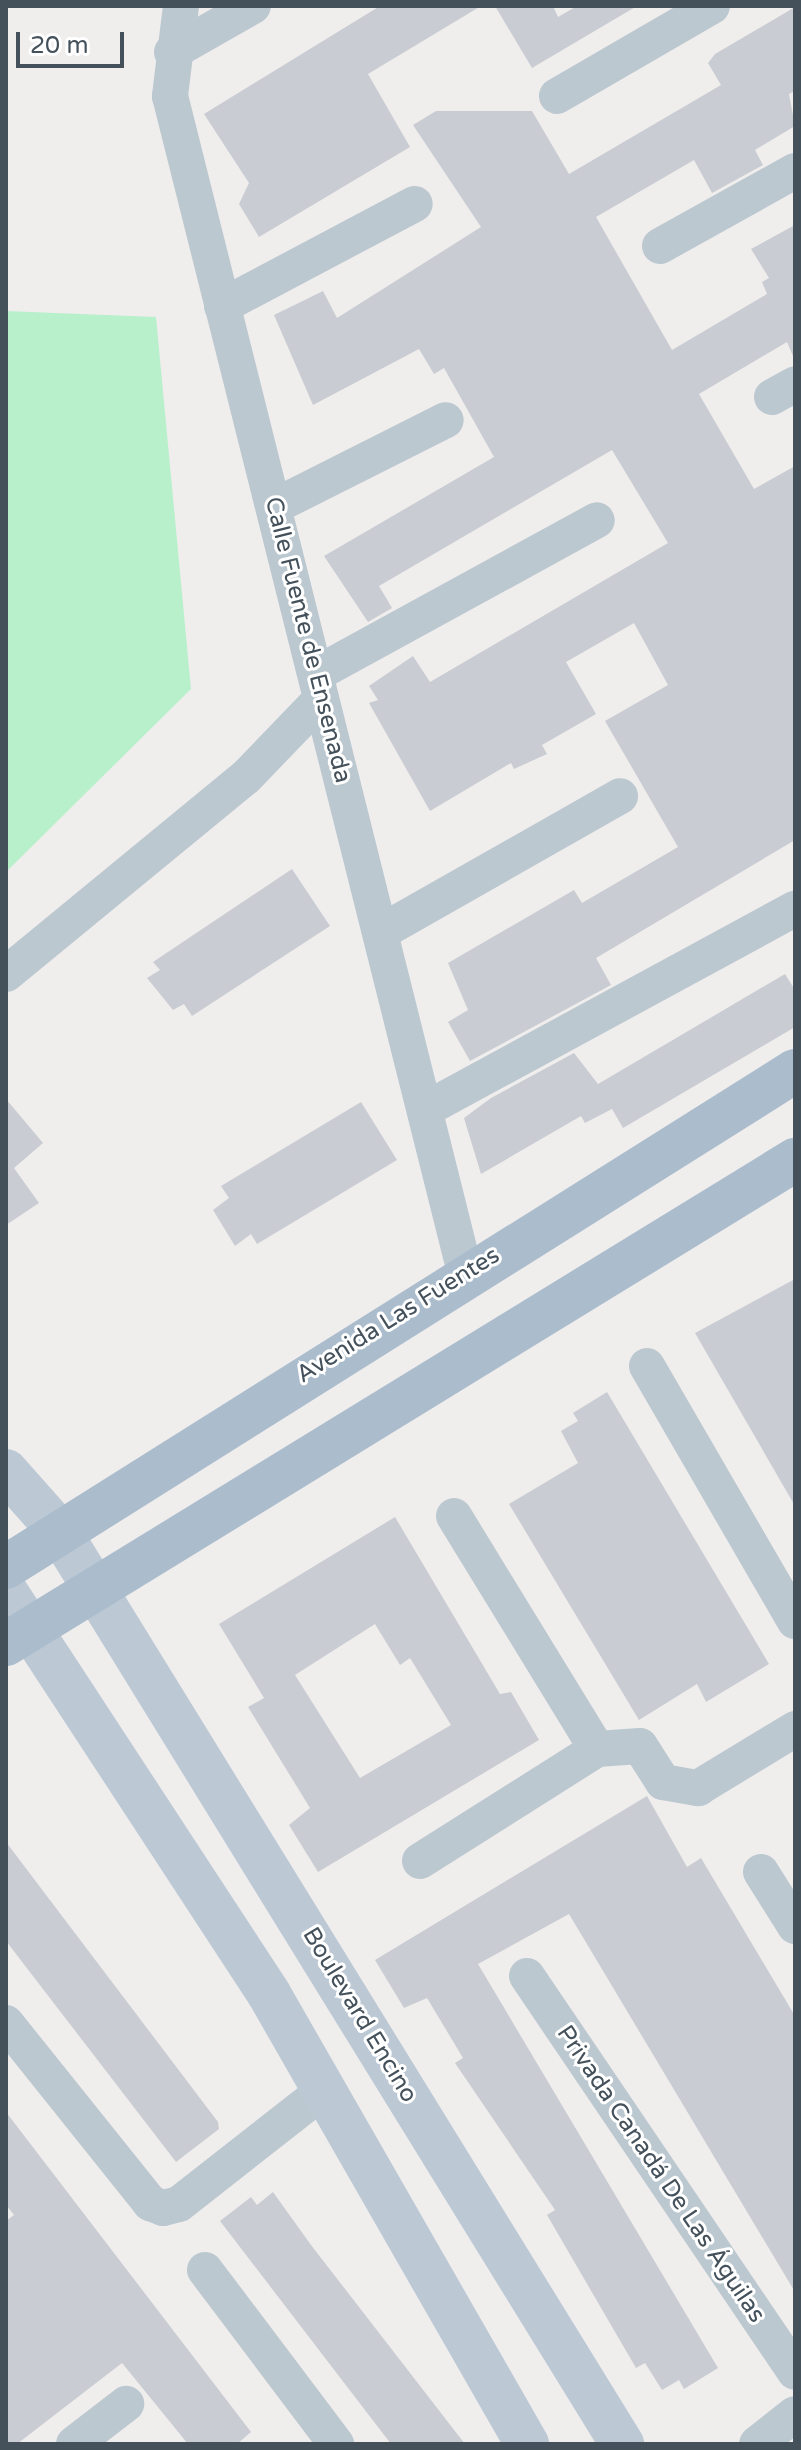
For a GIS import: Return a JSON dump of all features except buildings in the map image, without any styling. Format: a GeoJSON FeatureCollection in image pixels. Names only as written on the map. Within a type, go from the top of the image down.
{"type":"FeatureCollection","features":[{"type":"Feature","properties":{"kind":"main road","name":"Avenida Las Fuentes"},"geometry":{"type":"LineString","coordinates":[[6,1567],[465,1272],[795,1071]]}},
{"type":"Feature","properties":{"kind":"main road"},"geometry":{"type":"LineString","coordinates":[[18,1636],[795,1160]]}},
{"type":"Feature","properties":{"kind":"street","name":"Calle Fuente de Ensenada"},"geometry":{"type":"LineString","coordinates":[[181,6],[172,52],[170,96],[465,1272]]}},
{"type":"Feature","properties":{"kind":"street"},"geometry":{"type":"LineString","coordinates":[[172,52],[253,6]]}},
{"type":"Feature","properties":{"kind":"street"},"geometry":{"type":"LineString","coordinates":[[557,96],[712,6]]}},
{"type":"Feature","properties":{"kind":"street"},"geometry":{"type":"LineString","coordinates":[[660,246],[795,171]]}},
{"type":"Feature","properties":{"kind":"street"},"geometry":{"type":"LineString","coordinates":[[222,306],[415,204]]}},
{"type":"Feature","properties":{"kind":"street"},"geometry":{"type":"LineString","coordinates":[[275,506],[446,420]]}},
{"type":"Feature","properties":{"kind":"street"},"geometry":{"type":"LineString","coordinates":[[6,974],[246,777],[319,687],[597,520]]}},
{"type":"Feature","properties":{"kind":"street"},"geometry":{"type":"LineString","coordinates":[[381,932],[620,796]]}},
{"type":"Feature","properties":{"kind":"street"},"geometry":{"type":"LineString","coordinates":[[426,1109],[795,909]]}},
{"type":"Feature","properties":{"kind":"street"},"geometry":{"type":"LineString","coordinates":[[647,1366],[795,1621]]}},
{"type":"Feature","properties":{"kind":"street","name":"Boulevard Encino"},"geometry":{"type":"LineString","coordinates":[[6,1471],[59,1531],[622,2444]]}},
{"type":"Feature","properties":{"kind":"street"},"geometry":{"type":"LineString","coordinates":[[454,1516],[597,1749]]}},
{"type":"Feature","properties":{"kind":"street"},"geometry":{"type":"LineString","coordinates":[[6,1592],[18,1636],[269,1994],[527,2444]]}},
{"type":"Feature","properties":{"kind":"street"},"geometry":{"type":"LineString","coordinates":[[420,1861],[597,1749],[640,1746],[663,1782],[698,1788],[795,1729]]}},
{"type":"Feature","properties":{"kind":"street"},"geometry":{"type":"LineString","coordinates":[[761,1872],[795,1926]]}},
{"type":"Feature","properties":{"kind":"street","name":"Privada Canadá De Las Águilas"},"geometry":{"type":"LineString","coordinates":[[527,1976],[795,2372]]}},
{"type":"Feature","properties":{"kind":"street"},"geometry":{"type":"LineString","coordinates":[[6,2023],[150,2203],[163,2208],[179,2204],[323,2091]]}},
{"type":"Feature","properties":{"kind":"street"},"geometry":{"type":"LineString","coordinates":[[205,2270],[336,2444]]}},
{"type":"Feature","properties":{"kind":"street"},"geometry":{"type":"LineString","coordinates":[[74,2444],[126,2404]]}},
{"type":"Feature","properties":{"kind":"street"},"geometry":{"type":"LineString","coordinates":[[757,2444],[795,2414]]}},
{"type":"Feature","properties":{"kind":"green space"},"geometry":{"type":"Polygon","coordinates":[[[6,311],[156,317],[191,689],[6,872],[6,311]]]}}]}
